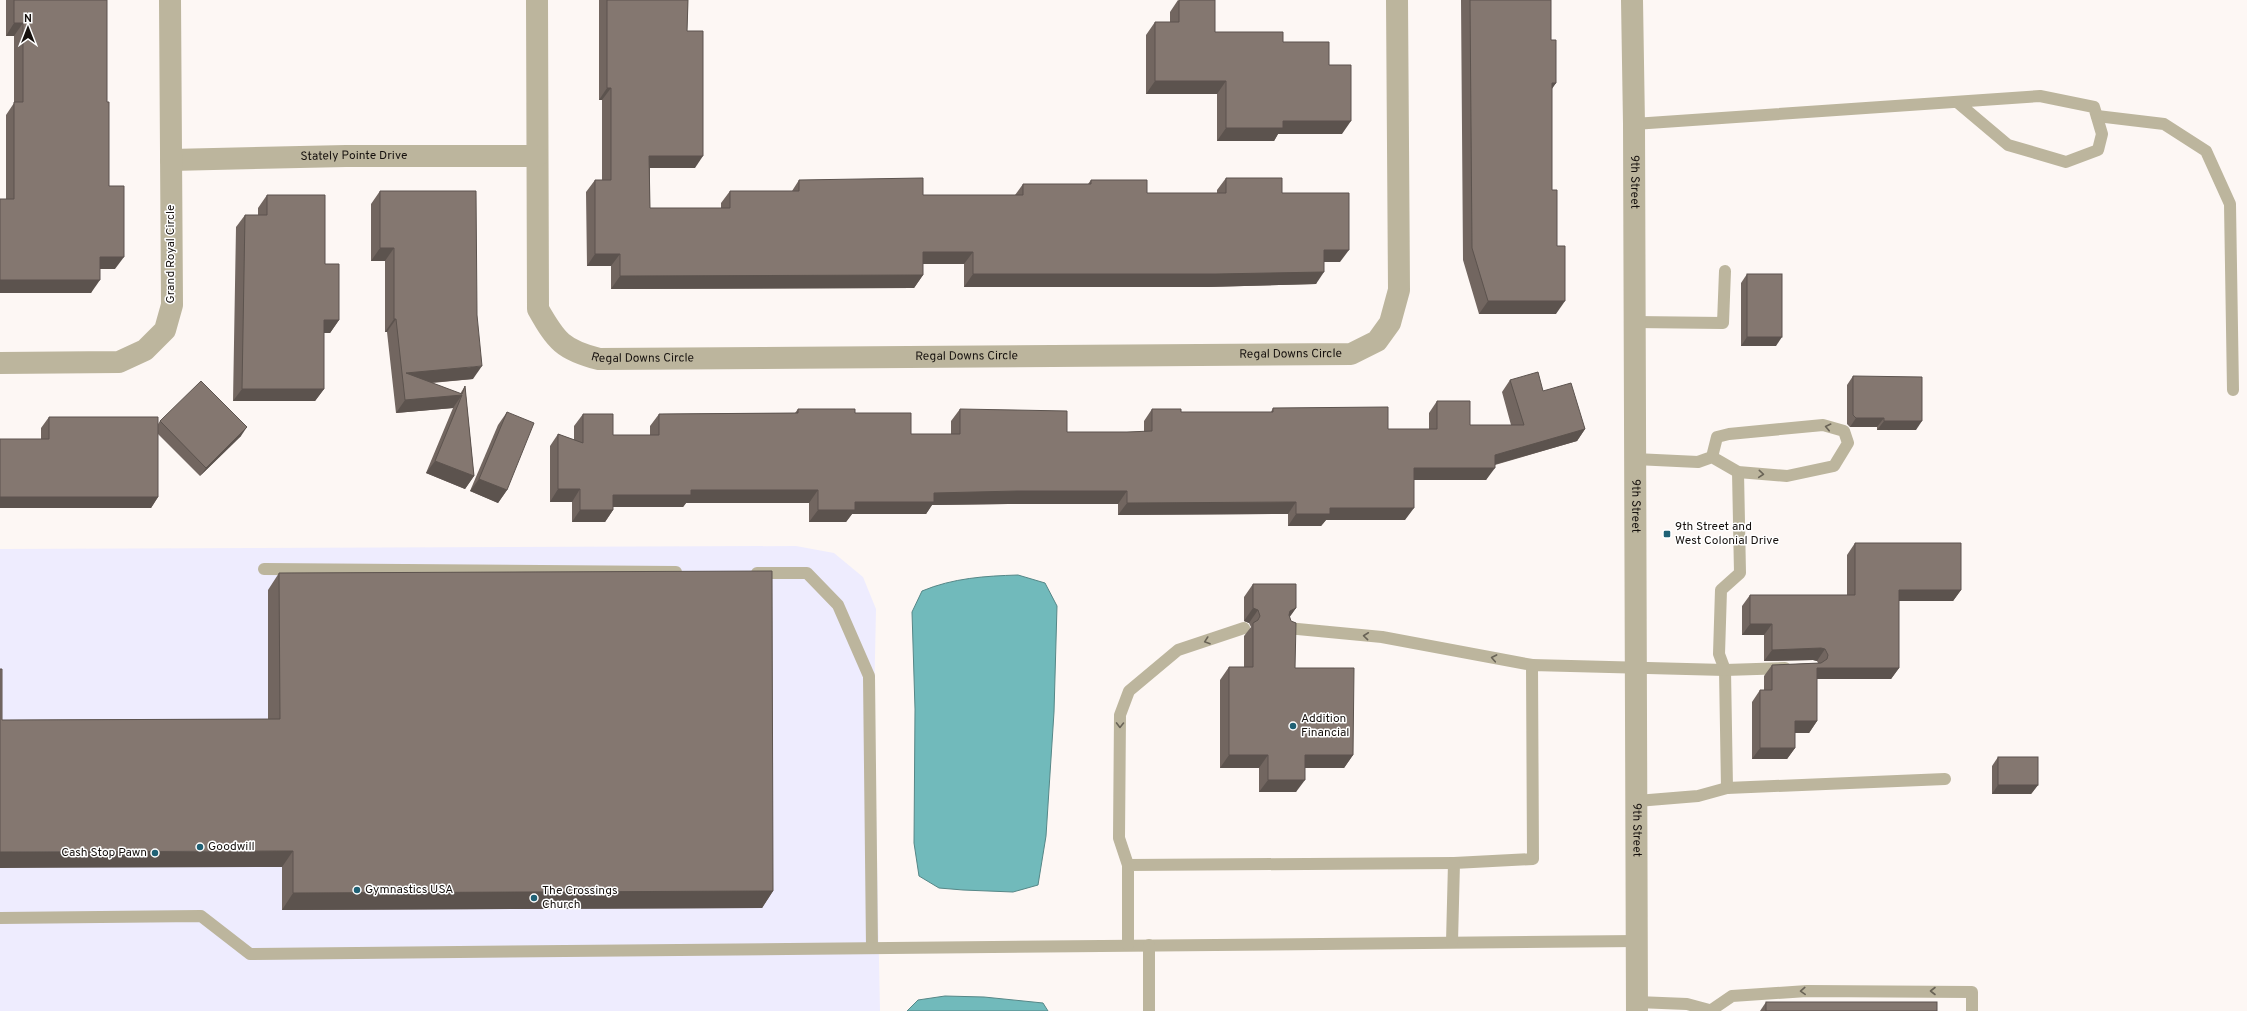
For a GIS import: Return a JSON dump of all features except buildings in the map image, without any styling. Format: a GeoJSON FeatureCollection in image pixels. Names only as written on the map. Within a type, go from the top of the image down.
{"type":"FeatureCollection","features":[{"type":"Feature","properties":{"kind":"street","name":"Grand Royal Circle"},"geometry":{"type":"LineString","coordinates":[[0,363],[119,362],[145,350],[165,330],[172,305],[170,0]]}},
{"type":"Feature","properties":{"kind":"street","name":"Regal Downs Circle"},"geometry":{"type":"LineString","coordinates":[[537,0],[538,309],[553,336],[577,353],[599,359],[1351,354],[1377,341],[1390,323],[1399,290],[1397,0]]}},
{"type":"Feature","properties":{"kind":"street","name":"9th Street"},"geometry":{"type":"LineString","coordinates":[[1632,0],[1635,322],[1637,1006]]}},
{"type":"Feature","properties":{"kind":"street","name":"Stately Pointe Drive"},"geometry":{"type":"LineString","coordinates":[[171,160],[346,156],[538,156]]}},
{"type":"Feature","properties":{"kind":"lane"},"geometry":{"type":"LineString","coordinates":[[1634,124],[2040,96],[2094,107],[2102,134],[2098,150],[2066,162],[2008,145],[1958,102]]}},
{"type":"Feature","properties":{"kind":"lane"},"geometry":{"type":"LineString","coordinates":[[2097,116],[2164,124],[2206,150],[2230,204],[2233,390]]}},
{"type":"Feature","properties":{"kind":"lane"},"geometry":{"type":"LineString","coordinates":[[1635,322],[1723,323],[1725,271]]}},
{"type":"Feature","properties":{"kind":"lane"},"geometry":{"type":"LineString","coordinates":[[1635,459],[1698,462],[1712,457],[1738,472],[1787,476],[1834,466],[1848,443],[1844,431],[1823,425],[1729,434],[1717,438],[1712,457]]}},
{"type":"Feature","properties":{"kind":"lane"},"geometry":{"type":"LineString","coordinates":[[1727,788],[1725,670],[1719,654],[1721,590],[1740,573],[1738,472]]}},
{"type":"Feature","properties":{"kind":"lane"},"geometry":{"type":"LineString","coordinates":[[264,569],[687,572]]}},
{"type":"Feature","properties":{"kind":"lane"},"geometry":{"type":"LineString","coordinates":[[743,572],[807,573],[838,605],[869,676],[872,947]]}},
{"type":"Feature","properties":{"kind":"lane"},"geometry":{"type":"LineString","coordinates":[[1128,945],[1128,865],[1119,838],[1120,714],[1129,691],[1178,650],[1244,628]]}},
{"type":"Feature","properties":{"kind":"lane"},"geometry":{"type":"LineString","coordinates":[[1287,628],[1382,637],[1532,665],[1725,670],[1796,667]]}},
{"type":"Feature","properties":{"kind":"lane"},"geometry":{"type":"LineString","coordinates":[[1128,865],[1454,863],[1534,859],[1532,665]]}},
{"type":"Feature","properties":{"kind":"lane"},"geometry":{"type":"LineString","coordinates":[[1637,801],[1698,796],[1727,788],[1945,779]]}},
{"type":"Feature","properties":{"kind":"lane"},"geometry":{"type":"LineString","coordinates":[[1452,942],[1454,863]]}},
{"type":"Feature","properties":{"kind":"lane"},"geometry":{"type":"LineString","coordinates":[[0,918],[201,916],[250,954],[1637,941]]}},
{"type":"Feature","properties":{"kind":"lane"},"geometry":{"type":"LineString","coordinates":[[1149,945],[1151,1011]]}},
{"type":"Feature","properties":{"kind":"lane"},"geometry":{"type":"LineString","coordinates":[[1637,1006],[1687,1004],[1713,1010],[1732,996],[1807,991],[1972,992],[1972,1011]]}},
{"type":"Feature","properties":{"kind":"shaded area"},"geometry":{"type":"Polygon","coordinates":[[[796,546],[834,553],[863,577],[876,609],[874,704],[880,1011],[0,1011],[0,549],[796,546]]]}},
{"type":"Feature","properties":{"kind":"water"},"geometry":{"type":"Polygon","coordinates":[[[1018,575],[1045,583],[1057,606],[1054,712],[1046,836],[1038,885],[1013,892],[939,888],[919,876],[914,843],[915,709],[912,612],[922,591],[945,583],[969,578],[1018,575]]]}},
{"type":"Feature","properties":{"kind":"water"},"geometry":{"type":"Polygon","coordinates":[[[945,996],[984,997],[1043,1003],[1048,1011],[907,1011],[918,1000],[945,996]]]}},
{"type":"Feature","properties":{"kind":"place","name":"9th Street and West Colonial Drive"},"geometry":{"type":"Point","coordinates":[1667,534]}},
{"type":"Feature","properties":{"kind":"place","name":"Addition Financial"},"geometry":{"type":"Point","coordinates":[1293,726]}},
{"type":"Feature","properties":{"kind":"place","name":"Goodwill"},"geometry":{"type":"Point","coordinates":[200,847]}},
{"type":"Feature","properties":{"kind":"place","name":"Cash Stop Pawn"},"geometry":{"type":"Point","coordinates":[155,853]}},
{"type":"Feature","properties":{"kind":"place","name":"Gymnastics USA"},"geometry":{"type":"Point","coordinates":[357,890]}},
{"type":"Feature","properties":{"kind":"place","name":"The Crossings Church"},"geometry":{"type":"Point","coordinates":[534,898]}}]}
